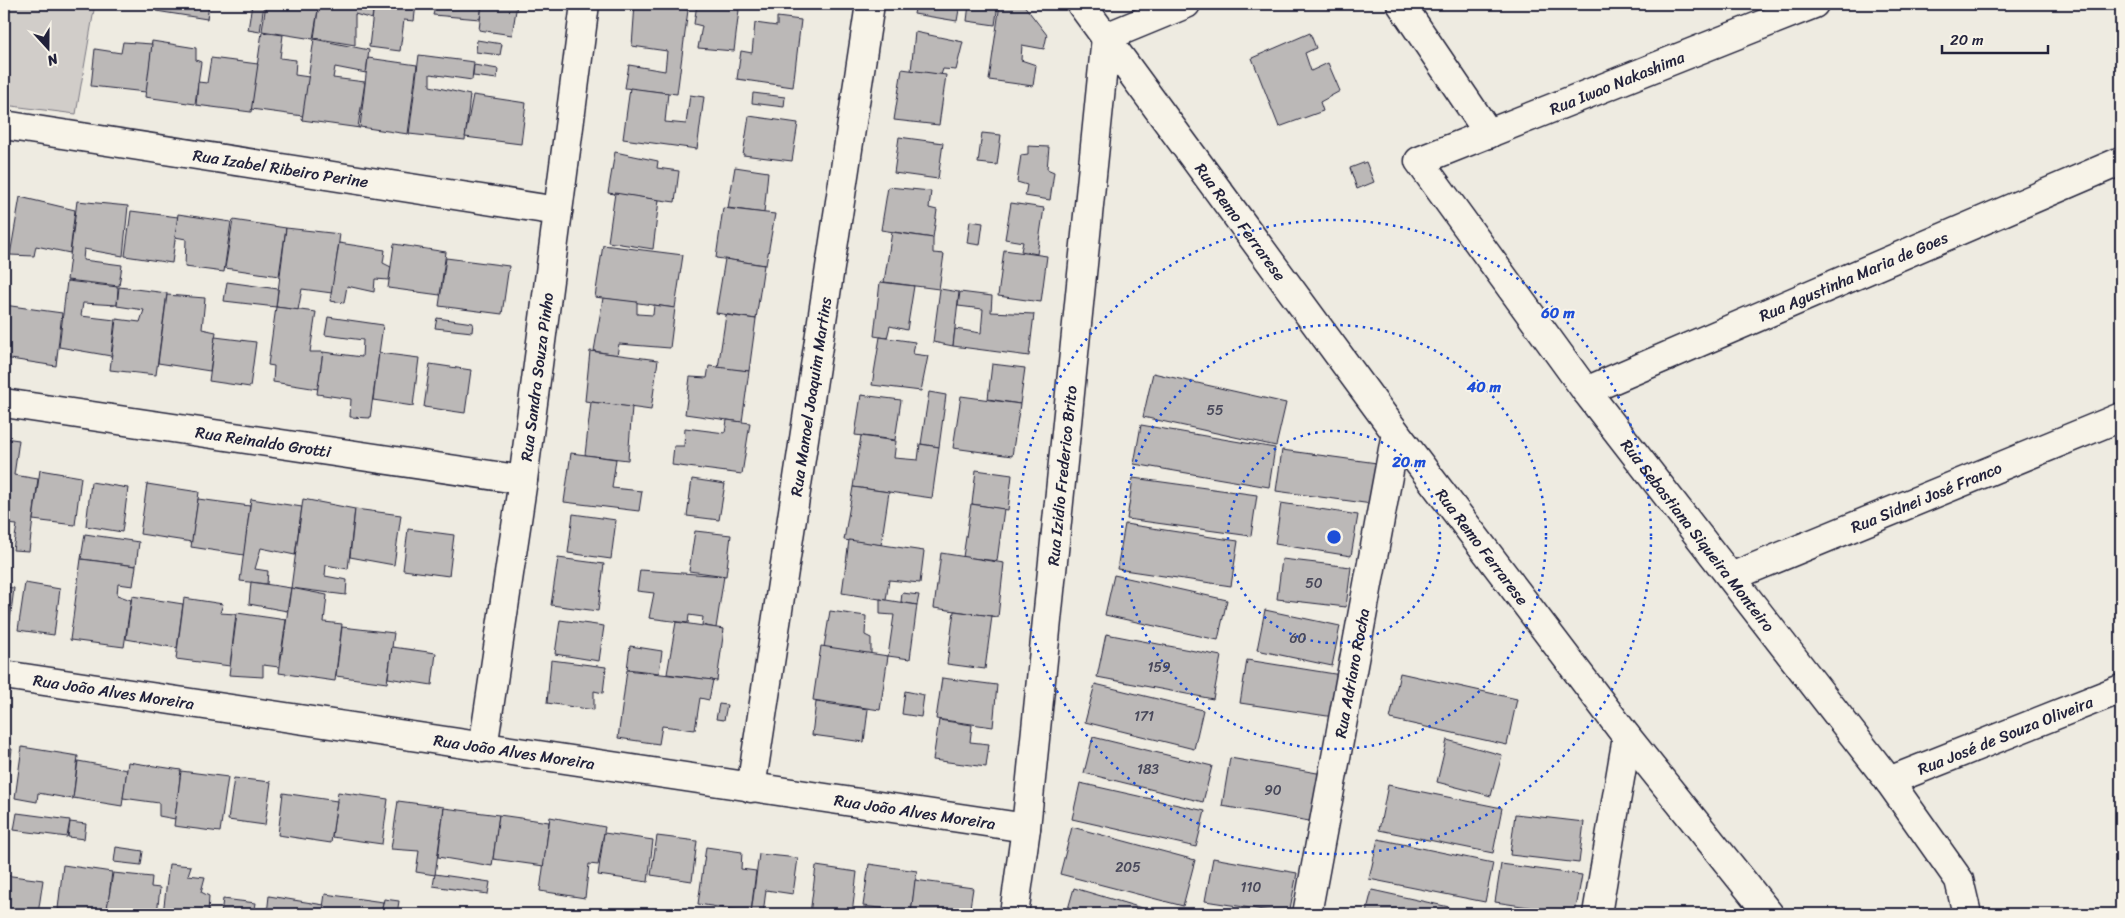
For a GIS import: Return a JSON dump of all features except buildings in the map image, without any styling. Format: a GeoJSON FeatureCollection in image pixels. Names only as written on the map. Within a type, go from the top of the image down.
{"type":"FeatureCollection","features":[{"type":"Feature","properties":{"kind":"street","name":"Rua Sandra Souza Pinho"},"geometry":{"type":"LineString","coordinates":[[483,748],[523,480],[585,4]]}},
{"type":"Feature","properties":{"kind":"street","name":"Rua Manoel Joaquim Martins"},"geometry":{"type":"LineString","coordinates":[[751,788],[870,4]]}},
{"type":"Feature","properties":{"kind":"street","name":"Rua Remo Ferrarese"},"geometry":{"type":"LineString","coordinates":[[1082,4],[1396,433],[1628,737],[1768,914]]}},
{"type":"Feature","properties":{"kind":"street"},"geometry":{"type":"LineString","coordinates":[[1106,37],[1186,4]]}},
{"type":"Feature","properties":{"kind":"street"},"geometry":{"type":"LineString","coordinates":[[1401,4],[1489,134]]}},
{"type":"Feature","properties":{"kind":"street","name":"Rua Iwao Nakashima"},"geometry":{"type":"LineString","coordinates":[[1419,162],[1814,4]]}},
{"type":"Feature","properties":{"kind":"street","name":"Rua Izidio Frederico Brito"},"geometry":{"type":"LineString","coordinates":[[1014,914],[1026,828],[1106,37]]}},
{"type":"Feature","properties":{"kind":"street","name":"Rua Izabel Ribeiro Perine"},"geometry":{"type":"LineString","coordinates":[[4,125],[558,211]]}},
{"type":"Feature","properties":{"kind":"street","name":"Rua Agustinha Maria de Goes"},"geometry":{"type":"LineString","coordinates":[[1586,391],[2121,161]]}},
{"type":"Feature","properties":{"kind":"street","name":"Rua Sebastiana Siqueira Monteiro"},"geometry":{"type":"LineString","coordinates":[[1419,162],[1586,391],[1888,781],[1959,880],[1967,914]]}},
{"type":"Feature","properties":{"kind":"street","name":"Rua Reinaldo Grotti"},"geometry":{"type":"LineString","coordinates":[[4,403],[523,480]]}},
{"type":"Feature","properties":{"kind":"street","name":"Rua Sidnei José Franco"},"geometry":{"type":"LineString","coordinates":[[1731,577],[2121,417]]}},
{"type":"Feature","properties":{"kind":"street","name":"Rua Adriano Rocha"},"geometry":{"type":"LineString","coordinates":[[1307,914],[1396,433]]}},
{"type":"Feature","properties":{"kind":"street","name":"Rua João Alves Moreira"},"geometry":{"type":"LineString","coordinates":[[4,675],[1026,828]]}},
{"type":"Feature","properties":{"kind":"street","name":"Rua José de Souza Oliveira"},"geometry":{"type":"LineString","coordinates":[[1888,781],[2121,689]]}},
{"type":"Feature","properties":{"kind":"street"},"geometry":{"type":"LineString","coordinates":[[1597,914],[1628,737]]}},
{"type":"Feature","properties":{"kind":"shaded area"},"geometry":{"type":"Polygon","coordinates":[[[4,4],[95,4],[76,114],[4,105],[4,4]]]}}]}
